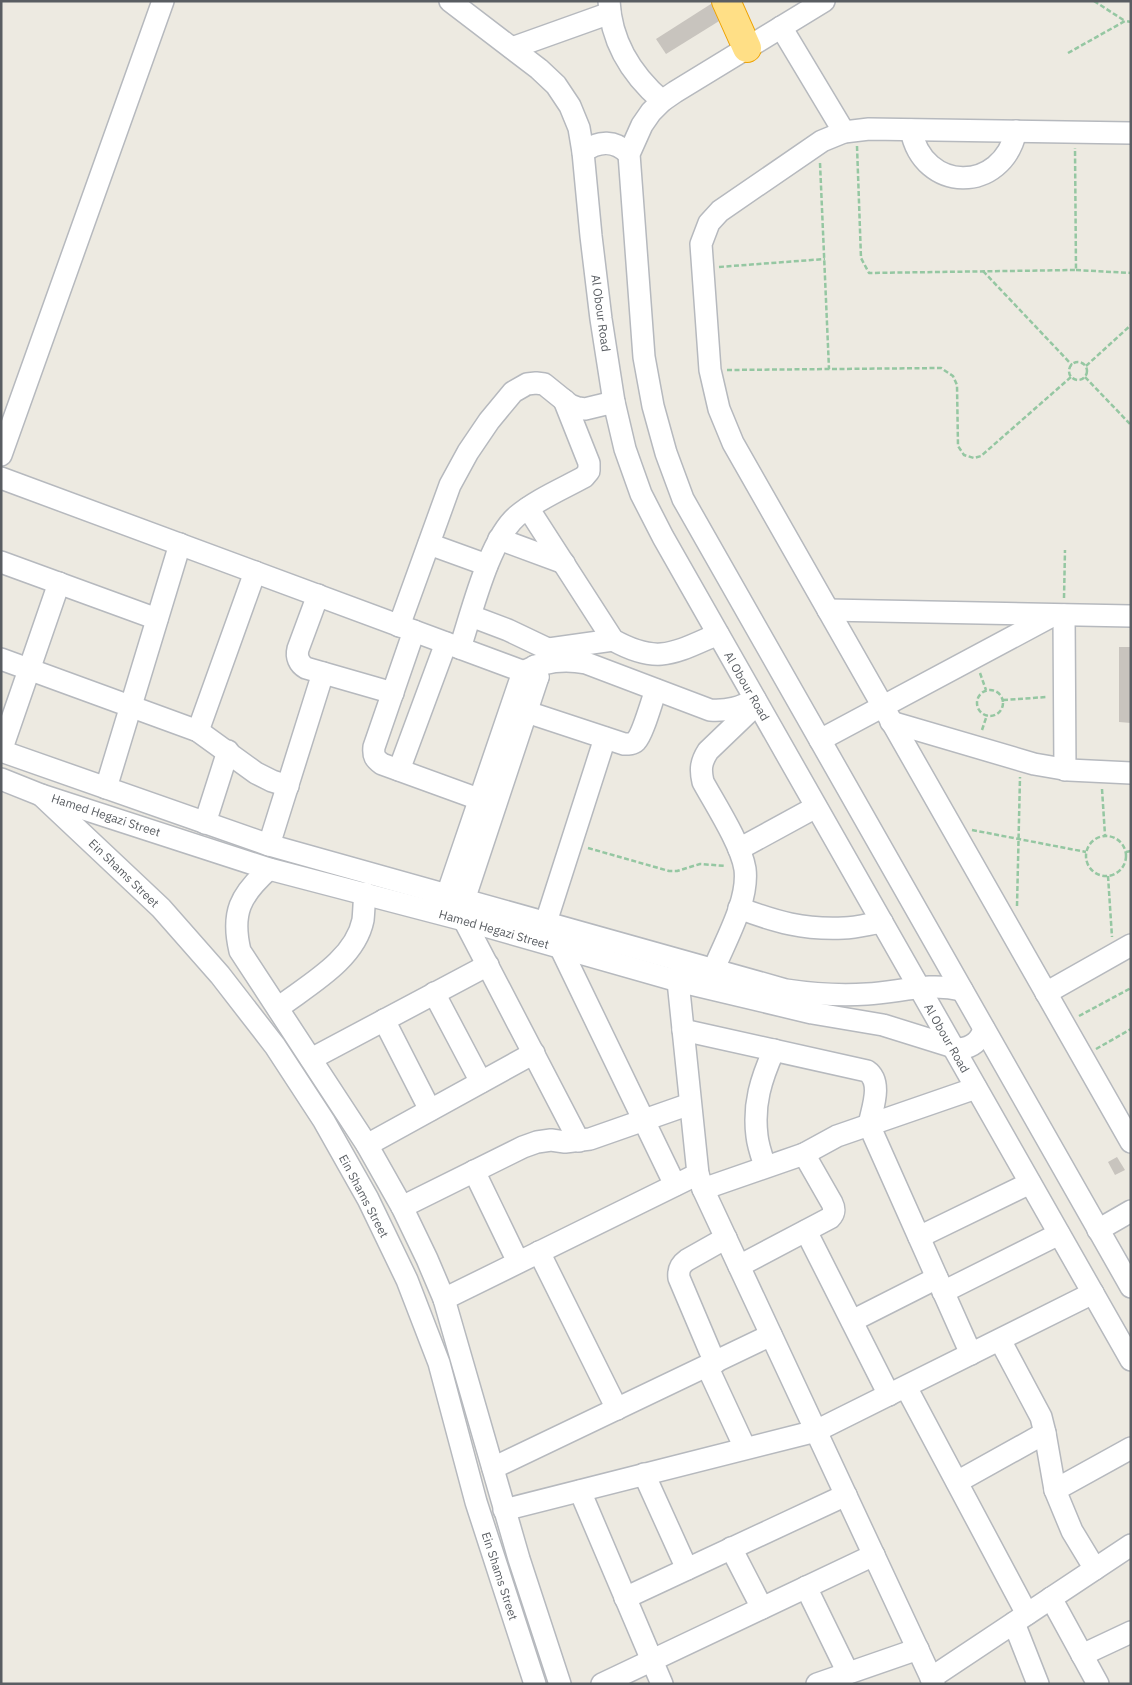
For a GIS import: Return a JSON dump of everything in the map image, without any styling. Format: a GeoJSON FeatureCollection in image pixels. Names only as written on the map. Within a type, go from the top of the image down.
{"type":"FeatureCollection","features":[{"type":"Feature","properties":{"kind":"highway"},"geometry":{"type":"LineString","coordinates":[[726,1],[747,48]]}},
{"type":"Feature","properties":{"kind":"street"},"geometry":{"type":"LineString","coordinates":[[1,455],[163,1]]}},
{"type":"Feature","properties":{"kind":"street","name":"Al Obour Road"},"geometry":{"type":"LineString","coordinates":[[450,1],[539,69],[556,85],[570,106],[579,128],[583,152],[601,319],[614,402],[625,449],[641,494],[663,537],[1131,1360]]}},
{"type":"Feature","properties":{"kind":"street"},"geometry":{"type":"LineString","coordinates":[[824,1],[662,101],[642,125],[629,154],[644,357],[653,406],[666,453],[683,499],[1131,1287]]}},
{"type":"Feature","properties":{"kind":"street"},"geometry":{"type":"LineString","coordinates":[[512,48],[609,7],[615,35],[629,65],[638,78],[662,101]]}},
{"type":"Feature","properties":{"kind":"street"},"geometry":{"type":"LineString","coordinates":[[781,27],[850,131]]}},
{"type":"Feature","properties":{"kind":"street"},"geometry":{"type":"LineString","coordinates":[[912,130],[917,150],[930,166],[948,175],[968,178],[984,174],[997,166],[1010,151],[1016,131]]}},
{"type":"Feature","properties":{"kind":"street"},"geometry":{"type":"LineString","coordinates":[[1131,133],[850,131],[820,142],[714,217],[702,237],[701,244],[710,370],[719,410],[732,443],[1131,1142]]}},
{"type":"Feature","properties":{"kind":"street"},"geometry":{"type":"LineString","coordinates":[[583,152],[590,147],[607,142],[615,144],[629,154]]}},
{"type":"Feature","properties":{"kind":"street"},"geometry":{"type":"LineString","coordinates":[[487,802],[382,764],[376,760],[373,754],[393,693],[407,628],[429,544],[450,485],[468,452],[489,421],[513,392],[527,384],[544,384],[570,405],[585,409],[614,402]]}},
{"type":"Feature","properties":{"kind":"street"},"geometry":{"type":"LineString","coordinates":[[399,770],[453,646],[473,609],[487,565],[506,527],[528,508],[584,477],[589,471],[589,463],[564,400]]}},
{"type":"Feature","properties":{"kind":"street"},"geometry":{"type":"LineString","coordinates":[[1,478],[453,646],[532,671],[571,660]]}},
{"type":"Feature","properties":{"kind":"street"},"geometry":{"type":"LineString","coordinates":[[528,508],[613,640],[632,650],[653,655],[675,652],[718,634]]}},
{"type":"Feature","properties":{"kind":"street"},"geometry":{"type":"LineString","coordinates":[[499,539],[564,563]]}},
{"type":"Feature","properties":{"kind":"street"},"geometry":{"type":"LineString","coordinates":[[106,788],[180,544]]}},
{"type":"Feature","properties":{"kind":"street"},"geometry":{"type":"LineString","coordinates":[[429,544],[487,565]]}},
{"type":"Feature","properties":{"kind":"street"},"geometry":{"type":"LineString","coordinates":[[1,562],[157,620]]}},
{"type":"Feature","properties":{"kind":"street"},"geometry":{"type":"LineString","coordinates":[[198,731],[255,572]]}},
{"type":"Feature","properties":{"kind":"street"},"geometry":{"type":"LineString","coordinates":[[1,751],[59,583]]}},
{"type":"Feature","properties":{"kind":"street"},"geometry":{"type":"LineString","coordinates":[[318,596],[297,653],[302,666],[393,693]]}},
{"type":"Feature","properties":{"kind":"street"},"geometry":{"type":"LineString","coordinates":[[473,609],[508,630],[571,660],[586,663],[710,710],[726,710],[756,701]]}},
{"type":"Feature","properties":{"kind":"street"},"geometry":{"type":"LineString","coordinates":[[828,610],[1131,616]]}},
{"type":"Feature","properties":{"kind":"street"},"geometry":{"type":"LineString","coordinates":[[820,740],[887,714],[1059,614]]}},
{"type":"Feature","properties":{"kind":"street"},"geometry":{"type":"LineString","coordinates":[[1059,614],[1066,696],[1065,770]]}},
{"type":"Feature","properties":{"kind":"street"},"geometry":{"type":"LineString","coordinates":[[549,650],[613,640]]}},
{"type":"Feature","properties":{"kind":"street"},"geometry":{"type":"LineString","coordinates":[[1,659],[198,731],[256,773],[288,786]]}},
{"type":"Feature","properties":{"kind":"street"},"geometry":{"type":"LineString","coordinates":[[487,802],[527,712],[532,671]]}},
{"type":"Feature","properties":{"kind":"street"},"geometry":{"type":"LineString","coordinates":[[532,671],[487,802],[458,905],[580,1142]]}},
{"type":"Feature","properties":{"kind":"street"},"geometry":{"type":"LineString","coordinates":[[269,845],[323,673]]}},
{"type":"Feature","properties":{"kind":"street"},"geometry":{"type":"LineString","coordinates":[[527,712],[624,744],[633,743],[636,740],[656,690]]}},
{"type":"Feature","properties":{"kind":"street"},"geometry":{"type":"LineString","coordinates":[[712,971],[739,908],[744,888],[742,859],[703,782],[702,760],[756,701]]}},
{"type":"Feature","properties":{"kind":"street"},"geometry":{"type":"LineString","coordinates":[[887,714],[1021,760],[1065,770],[1131,773]]}},
{"type":"Feature","properties":{"kind":"street"},"geometry":{"type":"LineString","coordinates":[[546,922],[605,738]]}},
{"type":"Feature","properties":{"kind":"street","name":"Hamed Hegazi Street"},"geometry":{"type":"LineString","coordinates":[[1,751],[269,845],[458,905],[561,949],[681,972],[712,971],[786,990],[812,994],[866,994],[918,987],[948,987],[962,990]]}},
{"type":"Feature","properties":{"kind":"street"},"geometry":{"type":"LineString","coordinates":[[205,823],[228,751]]}},
{"type":"Feature","properties":{"kind":"street","name":"Hamed Hegazi Street"},"geometry":{"type":"LineString","coordinates":[[1,779],[269,869],[365,892],[458,905],[546,922],[681,972],[812,1013],[883,1026],[953,1047]]}},
{"type":"Feature","properties":{"kind":"street","name":"Ein Shams Street"},"geometry":{"type":"LineString","coordinates":[[41,794],[160,908],[220,975],[275,1046],[324,1121],[368,1199],[407,1280],[439,1363],[476,1502],[535,1684]]}},
{"type":"Feature","properties":{"kind":"street"},"geometry":{"type":"LineString","coordinates":[[742,859],[816,807]]}},
{"type":"Feature","properties":{"kind":"street","name":"Ein Shams Street"},"geometry":{"type":"LineString","coordinates":[[269,869],[254,882],[243,897],[237,915],[236,933],[240,951],[367,1145],[402,1207],[444,1299],[504,1510],[560,1684]]}},
{"type":"Feature","properties":{"kind":"street"},"geometry":{"type":"LineString","coordinates":[[278,1008],[341,960],[355,942],[363,921],[365,892]]}},
{"type":"Feature","properties":{"kind":"street"},"geometry":{"type":"LineString","coordinates":[[739,908],[773,921],[809,928],[846,928],[882,922]]}},
{"type":"Feature","properties":{"kind":"street"},"geometry":{"type":"LineString","coordinates":[[561,949],[675,1185]]}},
{"type":"Feature","properties":{"kind":"street"},"geometry":{"type":"LineString","coordinates":[[1046,993],[1122,950]]}},
{"type":"Feature","properties":{"kind":"street"},"geometry":{"type":"LineString","coordinates":[[311,1059],[488,965]]}},
{"type":"Feature","properties":{"kind":"street"},"geometry":{"type":"LineString","coordinates":[[681,972],[683,1030],[690,1104],[701,1182],[933,1681],[1020,1619],[1130,1547]]}},
{"type":"Feature","properties":{"kind":"street"},"geometry":{"type":"LineString","coordinates":[[434,993],[481,1082]]}},
{"type":"Feature","properties":{"kind":"street"},"geometry":{"type":"LineString","coordinates":[[384,1020],[430,1110]]}},
{"type":"Feature","properties":{"kind":"street"},"geometry":{"type":"LineString","coordinates":[[953,1047],[966,1048],[973,1045],[982,1035],[984,1028]]}},
{"type":"Feature","properties":{"kind":"street"},"geometry":{"type":"LineString","coordinates":[[683,1030],[867,1071],[870,1074],[876,1087],[870,1125],[971,1354]]}},
{"type":"Feature","properties":{"kind":"street"},"geometry":{"type":"LineString","coordinates":[[765,1166],[757,1137],[756,1107],[761,1078],[774,1050]]}},
{"type":"Feature","properties":{"kind":"street"},"geometry":{"type":"LineString","coordinates":[[367,1145],[534,1053]]}},
{"type":"Feature","properties":{"kind":"street"},"geometry":{"type":"LineString","coordinates":[[444,1299],[675,1185],[701,1182],[804,1154],[837,1136],[976,1088]]}},
{"type":"Feature","properties":{"kind":"street"},"geometry":{"type":"LineString","coordinates":[[402,1207],[523,1147],[551,1140],[580,1142],[690,1104]]}},
{"type":"Feature","properties":{"kind":"street"},"geometry":{"type":"LineString","coordinates":[[739,1266],[830,1218],[834,1211],[832,1203],[804,1154]]}},
{"type":"Feature","properties":{"kind":"street"},"geometry":{"type":"LineString","coordinates":[[474,1172],[518,1262]]}},
{"type":"Feature","properties":{"kind":"street"},"geometry":{"type":"LineString","coordinates":[[919,1237],[1030,1183]]}},
{"type":"Feature","properties":{"kind":"street"},"geometry":{"type":"LineString","coordinates":[[1098,1230],[1131,1212]]}},
{"type":"Feature","properties":{"kind":"street"},"geometry":{"type":"LineString","coordinates":[[806,1231],[852,1321],[957,1482],[1020,1619],[1038,1684]]}},
{"type":"Feature","properties":{"kind":"street"},"geometry":{"type":"LineString","coordinates":[[852,1321],[1059,1234]]}},
{"type":"Feature","properties":{"kind":"street"},"geometry":{"type":"LineString","coordinates":[[726,1238],[687,1260],[683,1263],[678,1273],[711,1364],[745,1448]]}},
{"type":"Feature","properties":{"kind":"street"},"geometry":{"type":"LineString","coordinates":[[539,1252],[617,1409]]}},
{"type":"Feature","properties":{"kind":"street"},"geometry":{"type":"LineString","coordinates":[[504,1510],[816,1431],[1093,1293]]}},
{"type":"Feature","properties":{"kind":"street"},"geometry":{"type":"LineString","coordinates":[[493,1468],[771,1335]]}},
{"type":"Feature","properties":{"kind":"street"},"geometry":{"type":"LineString","coordinates":[[1000,1340],[1041,1417],[1055,1490],[1072,1531],[1095,1569]]}},
{"type":"Feature","properties":{"kind":"street"},"geometry":{"type":"LineString","coordinates":[[957,1482],[1045,1433]]}},
{"type":"Feature","properties":{"kind":"street"},"geometry":{"type":"LineString","coordinates":[[1055,1490],[1131,1448]]}},
{"type":"Feature","properties":{"kind":"street"},"geometry":{"type":"LineString","coordinates":[[644,1474],[687,1569]]}},
{"type":"Feature","properties":{"kind":"street"},"geometry":{"type":"LineString","coordinates":[[580,1491],[662,1684]]}},
{"type":"Feature","properties":{"kind":"street"},"geometry":{"type":"LineString","coordinates":[[625,1598],[846,1494]]}},
{"type":"Feature","properties":{"kind":"street"},"geometry":{"type":"LineString","coordinates":[[731,1548],[762,1608]]}},
{"type":"Feature","properties":{"kind":"street"},"geometry":{"type":"LineString","coordinates":[[602,1684],[874,1555]]}},
{"type":"Feature","properties":{"kind":"street"},"geometry":{"type":"LineString","coordinates":[[806,1587],[848,1673]]}},
{"type":"Feature","properties":{"kind":"street"},"geometry":{"type":"LineString","coordinates":[[1051,1598],[1098,1684]]}},
{"type":"Feature","properties":{"kind":"street"},"geometry":{"type":"LineString","coordinates":[[1082,1655],[1131,1632]]}},
{"type":"Feature","properties":{"kind":"street"},"geometry":{"type":"LineString","coordinates":[[817,1684],[918,1649]]}},
{"type":"Feature","properties":{"kind":"path"},"geometry":{"type":"LineString","coordinates":[[1094,1],[1125,21],[1131,22]]}},
{"type":"Feature","properties":{"kind":"path"},"geometry":{"type":"LineString","coordinates":[[1068,53],[1125,21]]}},
{"type":"Feature","properties":{"kind":"path"},"geometry":{"type":"LineString","coordinates":[[850,131],[861,258],[869,273],[1076,270],[1131,273]]}},
{"type":"Feature","properties":{"kind":"path"},"geometry":{"type":"LineString","coordinates":[[1075,132],[1076,270]]}},
{"type":"Feature","properties":{"kind":"path"},"geometry":{"type":"LineString","coordinates":[[820,142],[829,369]]}},
{"type":"Feature","properties":{"kind":"path"},"geometry":{"type":"LineString","coordinates":[[702,268],[824,259]]}},
{"type":"Feature","properties":{"kind":"path"},"geometry":{"type":"LineString","coordinates":[[983,271],[1072,366]]}},
{"type":"Feature","properties":{"kind":"path"},"geometry":{"type":"LineString","coordinates":[[1086,366],[1131,324]]}},
{"type":"Feature","properties":{"kind":"path"},"geometry":{"type":"LineString","coordinates":[[1071,377],[1072,366],[1079,362],[1086,366]]}},
{"type":"Feature","properties":{"kind":"path"},"geometry":{"type":"LineString","coordinates":[[1085,377],[1086,366]]}},
{"type":"Feature","properties":{"kind":"path"},"geometry":{"type":"LineString","coordinates":[[710,370],[934,367],[948,372],[953,376],[957,385],[958,446],[960,452],[969,458],[981,456],[1071,377]]}},
{"type":"Feature","properties":{"kind":"path"},"geometry":{"type":"LineString","coordinates":[[1071,377],[1078,380],[1085,377]]}},
{"type":"Feature","properties":{"kind":"path"},"geometry":{"type":"LineString","coordinates":[[1085,377],[1131,425]]}},
{"type":"Feature","properties":{"kind":"path"},"geometry":{"type":"LineString","coordinates":[[1059,614],[1064,550]]}},
{"type":"Feature","properties":{"kind":"path"},"geometry":{"type":"LineString","coordinates":[[986,690],[995,690],[1002,696],[1003,700],[1002,709],[991,716],[982,713],[978,705],[979,696],[986,690]]}},
{"type":"Feature","properties":{"kind":"path"},"geometry":{"type":"LineString","coordinates":[[1003,700],[1066,696]]}},
{"type":"Feature","properties":{"kind":"path"},"geometry":{"type":"LineString","coordinates":[[1016,942],[1021,760]]}},
{"type":"Feature","properties":{"kind":"path"},"geometry":{"type":"LineString","coordinates":[[1101,772],[1105,835]]}},
{"type":"Feature","properties":{"kind":"path"},"geometry":{"type":"LineString","coordinates":[[950,825],[1086,852]]}},
{"type":"Feature","properties":{"kind":"path"},"geometry":{"type":"LineString","coordinates":[[1105,835],[1119,840],[1126,852],[1124,865],[1120,870],[1108,876],[1091,869],[1086,858],[1086,852],[1091,842],[1105,835]]}},
{"type":"Feature","properties":{"kind":"path"},"geometry":{"type":"LineString","coordinates":[[570,843],[677,871],[700,864],[742,859]]}},
{"type":"Feature","properties":{"kind":"path"},"geometry":{"type":"LineString","coordinates":[[1126,852],[1131,851]]}},
{"type":"Feature","properties":{"kind":"path"},"geometry":{"type":"LineString","coordinates":[[1108,876],[1122,950]]}},
{"type":"Feature","properties":{"kind":"path"},"geometry":{"type":"LineString","coordinates":[[1064,1024],[1131,988]]}},
{"type":"Feature","properties":{"kind":"path"},"geometry":{"type":"LineString","coordinates":[[1082,1057],[1131,1030]]}},
{"type":"Feature","properties":{"kind":"building"},"geometry":{"type":"Polygon","coordinates":[[[714,2],[724,18],[666,54],[656,39],[714,2]]]}},
{"type":"Feature","properties":{"kind":"building"},"geometry":{"type":"Polygon","coordinates":[[[1119,647],[1131,647],[1131,723],[1119,722],[1119,647]]]}},
{"type":"Feature","properties":{"kind":"building"},"geometry":{"type":"Polygon","coordinates":[[[1117,1157],[1125,1170],[1115,1175],[1108,1162],[1117,1157]]]}}]}
